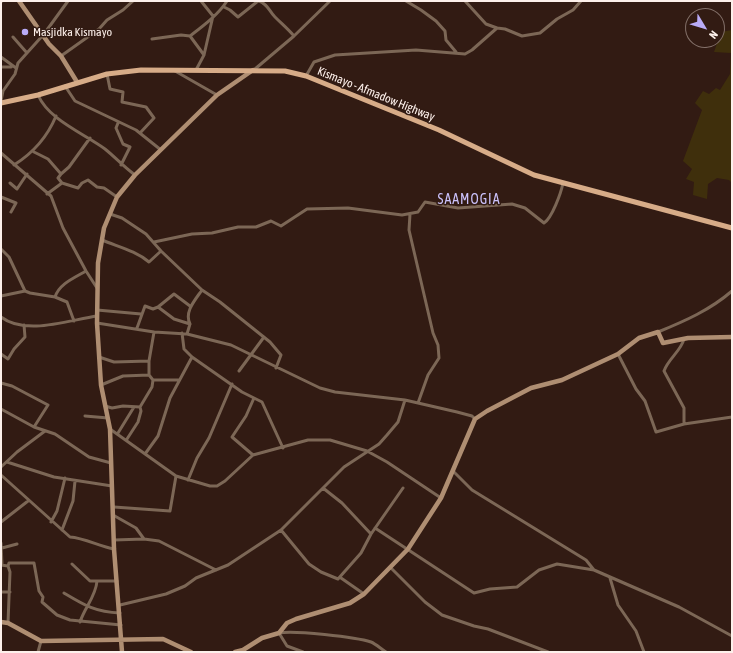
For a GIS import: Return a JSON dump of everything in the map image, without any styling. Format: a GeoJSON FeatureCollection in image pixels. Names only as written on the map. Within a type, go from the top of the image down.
{"type":"FeatureCollection","features":[{"type":"Feature","properties":{"kind":"main road","name":"Kismayo - Afmadow Highway"},"geometry":{"type":"LineString","coordinates":[[1,102],[38,95],[107,74],[141,70],[255,69],[284,71],[306,76],[439,130],[534,175],[732,228]]}},
{"type":"Feature","properties":{"kind":"street"},"geometry":{"type":"LineString","coordinates":[[18,1],[44,34],[49,44],[61,56],[77,82]]}},
{"type":"Feature","properties":{"kind":"street"},"geometry":{"type":"LineString","coordinates":[[1,102],[3,91],[15,74],[16,68],[44,34],[68,1]]}},
{"type":"Feature","properties":{"kind":"street"},"geometry":{"type":"LineString","coordinates":[[61,56],[99,29],[107,20],[123,10],[132,1]]}},
{"type":"Feature","properties":{"kind":"street"},"geometry":{"type":"LineString","coordinates":[[201,1],[213,16]]}},
{"type":"Feature","properties":{"kind":"street"},"geometry":{"type":"LineString","coordinates":[[152,39],[181,35],[190,36],[204,26],[224,7],[227,1]]}},
{"type":"Feature","properties":{"kind":"street"},"geometry":{"type":"LineString","coordinates":[[224,7],[238,17],[258,1],[266,5],[294,36]]}},
{"type":"Feature","properties":{"kind":"street"},"geometry":{"type":"LineString","coordinates":[[122,652],[123,640],[114,548],[114,506],[110,429],[101,385],[97,323],[97,288],[101,240],[117,197],[135,175],[217,95],[255,69],[294,36],[330,1]]}},
{"type":"Feature","properties":{"kind":"street"},"geometry":{"type":"LineString","coordinates":[[406,1],[436,21],[445,31],[446,40],[456,52]]}},
{"type":"Feature","properties":{"kind":"street"},"geometry":{"type":"LineString","coordinates":[[465,1],[486,24],[505,29],[522,36],[540,33],[557,19],[573,10],[581,1]]}},
{"type":"Feature","properties":{"kind":"street"},"geometry":{"type":"LineString","coordinates":[[196,70],[204,56],[213,16]]}},
{"type":"Feature","properties":{"kind":"street"},"geometry":{"type":"LineString","coordinates":[[306,76],[314,62],[335,55],[416,50],[466,54],[498,28]]}},
{"type":"Feature","properties":{"kind":"street"},"geometry":{"type":"LineString","coordinates":[[190,36],[204,56]]}},
{"type":"Feature","properties":{"kind":"street"},"geometry":{"type":"LineString","coordinates":[[13,37],[28,53]]}},
{"type":"Feature","properties":{"kind":"street"},"geometry":{"type":"LineString","coordinates":[[1,57],[16,68]]}},
{"type":"Feature","properties":{"kind":"street"},"geometry":{"type":"LineString","coordinates":[[1,67],[12,66]]}},
{"type":"Feature","properties":{"kind":"street"},"geometry":{"type":"LineString","coordinates":[[174,70],[217,95]]}},
{"type":"Feature","properties":{"kind":"street"},"geometry":{"type":"LineString","coordinates":[[107,74],[110,89],[123,92],[122,102],[146,107],[154,118],[140,132]]}},
{"type":"Feature","properties":{"kind":"street"},"geometry":{"type":"LineString","coordinates":[[65,86],[74,101],[118,123],[140,132],[160,150]]}},
{"type":"Feature","properties":{"kind":"street"},"geometry":{"type":"LineString","coordinates":[[38,95],[43,105],[56,116],[90,138],[135,175]]}},
{"type":"Feature","properties":{"kind":"street"},"geometry":{"type":"LineString","coordinates":[[14,166],[34,152],[51,129],[56,116]]}},
{"type":"Feature","properties":{"kind":"street"},"geometry":{"type":"LineString","coordinates":[[118,123],[116,128],[123,144],[130,147],[121,165]]}},
{"type":"Feature","properties":{"kind":"street"},"geometry":{"type":"LineString","coordinates":[[90,138],[69,167],[58,178],[62,183],[78,188],[88,180],[97,187],[104,188],[117,197]]}},
{"type":"Feature","properties":{"kind":"street"},"geometry":{"type":"LineString","coordinates":[[34,152],[48,159],[61,174]]}},
{"type":"Feature","properties":{"kind":"street"},"geometry":{"type":"LineString","coordinates":[[1,153],[14,166],[27,174],[47,194],[51,196],[62,225],[86,271],[97,288]]}},
{"type":"Feature","properties":{"kind":"street"},"geometry":{"type":"LineString","coordinates":[[10,183],[17,189],[27,174]]}},
{"type":"Feature","properties":{"kind":"street"},"geometry":{"type":"LineString","coordinates":[[47,194],[62,183]]}},
{"type":"Feature","properties":{"kind":"street"},"geometry":{"type":"LineString","coordinates":[[154,242],[192,234],[212,233],[238,227],[264,226],[271,221],[281,226],[307,209],[340,208],[402,215],[418,212],[425,202],[462,208],[512,204],[525,208],[544,223],[547,221],[554,207],[563,183]]}},
{"type":"Feature","properties":{"kind":"street"},"geometry":{"type":"LineString","coordinates":[[1,197],[16,203],[11,212]]}},
{"type":"Feature","properties":{"kind":"street"},"geometry":{"type":"LineString","coordinates":[[110,214],[128,222],[146,234],[161,251],[202,290],[220,302],[264,338],[281,355],[276,368]]}},
{"type":"Feature","properties":{"kind":"street"},"geometry":{"type":"LineString","coordinates":[[410,214],[409,230],[433,333],[438,345],[439,358],[428,375],[418,403]]}},
{"type":"Feature","properties":{"kind":"street"},"geometry":{"type":"LineString","coordinates":[[101,240],[122,247],[131,253],[138,253],[150,262],[161,251]]}},
{"type":"Feature","properties":{"kind":"street"},"geometry":{"type":"LineString","coordinates":[[1,249],[9,257],[25,291]]}},
{"type":"Feature","properties":{"kind":"street"},"geometry":{"type":"LineString","coordinates":[[55,296],[61,286],[86,271]]}},
{"type":"Feature","properties":{"kind":"street"},"geometry":{"type":"LineString","coordinates":[[187,334],[190,324],[190,306],[202,290]]}},
{"type":"Feature","properties":{"kind":"street"},"geometry":{"type":"LineString","coordinates":[[1,296],[25,291],[55,296],[68,303],[74,321]]}},
{"type":"Feature","properties":{"kind":"street"},"geometry":{"type":"LineString","coordinates":[[279,633],[287,623],[350,603],[364,594],[408,549],[441,498],[475,419],[531,388],[562,380],[618,354],[639,338],[687,320],[719,302],[732,291]]}},
{"type":"Feature","properties":{"kind":"street"},"geometry":{"type":"LineString","coordinates":[[137,328],[145,306],[153,310],[174,294],[190,306]]}},
{"type":"Feature","properties":{"kind":"street"},"geometry":{"type":"LineString","coordinates":[[158,307],[174,319],[190,324]]}},
{"type":"Feature","properties":{"kind":"street"},"geometry":{"type":"LineString","coordinates":[[97,310],[141,314]]}},
{"type":"Feature","properties":{"kind":"street"},"geometry":{"type":"LineString","coordinates":[[1,318],[12,324],[24,326],[60,324],[97,316]]}},
{"type":"Feature","properties":{"kind":"street"},"geometry":{"type":"LineString","coordinates":[[97,323],[137,328],[154,332],[182,333],[231,345],[315,386],[334,392],[405,400],[472,416],[475,419]]}},
{"type":"Feature","properties":{"kind":"street"},"geometry":{"type":"LineString","coordinates":[[1,354],[8,359],[14,349],[25,337],[24,326]]}},
{"type":"Feature","properties":{"kind":"street"},"geometry":{"type":"LineString","coordinates":[[126,439],[138,422],[141,410],[140,407],[152,386],[153,380],[149,375],[149,361],[154,332]]}},
{"type":"Feature","properties":{"kind":"street"},"geometry":{"type":"LineString","coordinates":[[658,332],[663,343],[684,339],[732,337]]}},
{"type":"Feature","properties":{"kind":"street"},"geometry":{"type":"LineString","coordinates":[[182,333],[184,349],[192,357],[262,402],[283,448]]}},
{"type":"Feature","properties":{"kind":"street"},"geometry":{"type":"LineString","coordinates":[[239,371],[264,338]]}},
{"type":"Feature","properties":{"kind":"street"},"geometry":{"type":"LineString","coordinates":[[684,339],[683,344],[666,366],[664,371],[684,408],[684,424]]}},
{"type":"Feature","properties":{"kind":"street"},"geometry":{"type":"LineString","coordinates":[[618,354],[636,389],[645,401],[656,432],[684,424],[732,417]]}},
{"type":"Feature","properties":{"kind":"street"},"geometry":{"type":"LineString","coordinates":[[99,357],[114,362],[149,361]]}},
{"type":"Feature","properties":{"kind":"street"},"geometry":{"type":"LineString","coordinates":[[145,454],[160,431],[162,416],[192,357]]}},
{"type":"Feature","properties":{"kind":"street"},"geometry":{"type":"LineString","coordinates":[[101,385],[123,376],[149,375]]}},
{"type":"Feature","properties":{"kind":"street"},"geometry":{"type":"LineString","coordinates":[[153,380],[179,380]]}},
{"type":"Feature","properties":{"kind":"street"},"geometry":{"type":"LineString","coordinates":[[1,383],[12,386],[48,405],[34,427]]}},
{"type":"Feature","properties":{"kind":"street"},"geometry":{"type":"LineString","coordinates":[[188,480],[197,458],[209,438],[232,384]]}},
{"type":"Feature","properties":{"kind":"street"},"geometry":{"type":"LineString","coordinates":[[253,454],[232,437],[246,416],[254,398]]}},
{"type":"Feature","properties":{"kind":"street"},"geometry":{"type":"LineString","coordinates":[[120,605],[166,594],[185,586],[196,578],[216,570],[247,553],[281,530],[344,467],[379,444],[398,422],[405,400]]}},
{"type":"Feature","properties":{"kind":"street"},"geometry":{"type":"LineString","coordinates":[[105,406],[112,408],[123,406],[140,407]]}},
{"type":"Feature","properties":{"kind":"street"},"geometry":{"type":"LineString","coordinates":[[118,433],[134,407]]}},
{"type":"Feature","properties":{"kind":"street"},"geometry":{"type":"LineString","coordinates":[[1,409],[34,427],[64,439],[89,457],[111,463]]}},
{"type":"Feature","properties":{"kind":"street"},"geometry":{"type":"LineString","coordinates":[[85,416],[108,418]]}},
{"type":"Feature","properties":{"kind":"street"},"geometry":{"type":"LineString","coordinates":[[110,429],[118,433],[176,476],[217,486],[253,454],[283,448],[308,440],[330,440],[367,451],[387,462],[441,498]]}},
{"type":"Feature","properties":{"kind":"street"},"geometry":{"type":"LineString","coordinates":[[1,467],[44,431]]}},
{"type":"Feature","properties":{"kind":"street"},"geometry":{"type":"LineString","coordinates":[[7,462],[31,471],[54,477],[112,486]]}},
{"type":"Feature","properties":{"kind":"street"},"geometry":{"type":"LineString","coordinates":[[453,471],[472,490],[586,560],[594,570]]}},
{"type":"Feature","properties":{"kind":"street"},"geometry":{"type":"LineString","coordinates":[[1,475],[51,522],[70,537],[99,546],[114,548]]}},
{"type":"Feature","properties":{"kind":"street"},"geometry":{"type":"LineString","coordinates":[[114,506],[170,511],[176,476]]}},
{"type":"Feature","properties":{"kind":"street"},"geometry":{"type":"LineString","coordinates":[[51,522],[57,511],[65,478]]}},
{"type":"Feature","properties":{"kind":"street"},"geometry":{"type":"LineString","coordinates":[[62,530],[73,501],[75,481]]}},
{"type":"Feature","properties":{"kind":"street"},"geometry":{"type":"LineString","coordinates":[[323,488],[342,503],[371,534]]}},
{"type":"Feature","properties":{"kind":"street"},"geometry":{"type":"LineString","coordinates":[[341,578],[361,553],[371,534],[403,488]]}},
{"type":"Feature","properties":{"kind":"street"},"geometry":{"type":"LineString","coordinates":[[1,522],[28,501]]}},
{"type":"Feature","properties":{"kind":"street"},"geometry":{"type":"LineString","coordinates":[[113,515],[136,528],[144,539]]}},
{"type":"Feature","properties":{"kind":"street"},"geometry":{"type":"LineString","coordinates":[[375,528],[474,593],[490,589],[517,587],[539,570],[558,564],[594,570],[678,607],[732,636]]}},
{"type":"Feature","properties":{"kind":"street"},"geometry":{"type":"LineString","coordinates":[[281,530],[309,564],[321,572],[338,579],[341,578],[364,594]]}},
{"type":"Feature","properties":{"kind":"street"},"geometry":{"type":"LineString","coordinates":[[114,540],[144,539],[159,541],[216,570]]}},
{"type":"Feature","properties":{"kind":"street"},"geometry":{"type":"LineString","coordinates":[[1,543],[1,565],[8,566],[9,563],[34,563],[39,591],[43,597],[42,602],[61,617],[80,622],[121,625]]}},
{"type":"Feature","properties":{"kind":"street"},"geometry":{"type":"LineString","coordinates":[[2,548],[17,544]]}},
{"type":"Feature","properties":{"kind":"street"},"geometry":{"type":"LineString","coordinates":[[72,564],[89,580],[117,580]]}},
{"type":"Feature","properties":{"kind":"street"},"geometry":{"type":"LineString","coordinates":[[8,566],[10,572],[8,623]]}},
{"type":"Feature","properties":{"kind":"street"},"geometry":{"type":"LineString","coordinates":[[390,567],[425,602],[442,615],[474,626],[488,629],[548,652]]}},
{"type":"Feature","properties":{"kind":"street"},"geometry":{"type":"LineString","coordinates":[[610,578],[618,605],[636,631],[644,652]]}},
{"type":"Feature","properties":{"kind":"street"},"geometry":{"type":"LineString","coordinates":[[80,622],[86,607],[96,591],[97,581]]}},
{"type":"Feature","properties":{"kind":"street"},"geometry":{"type":"LineString","coordinates":[[1,592],[10,592]]}},
{"type":"Feature","properties":{"kind":"street"},"geometry":{"type":"LineString","coordinates":[[64,593],[86,607],[106,612],[120,613]]}},
{"type":"Feature","properties":{"kind":"street"},"geometry":{"type":"LineString","coordinates":[[1,622],[8,623],[41,641],[163,639],[191,652]]}},
{"type":"Feature","properties":{"kind":"street"},"geometry":{"type":"LineString","coordinates":[[279,633],[287,646],[303,652]]}},
{"type":"Feature","properties":{"kind":"street"},"geometry":{"type":"LineString","coordinates":[[235,652],[243,650],[262,638],[279,633],[308,633],[366,641],[371,642],[386,652]]}},
{"type":"Feature","properties":{"kind":"street"},"geometry":{"type":"LineString","coordinates":[[38,652],[41,641]]}},
{"type":"Feature","properties":{"kind":"shaded area"},"geometry":{"type":"Polygon","coordinates":[[[732,30],[732,183],[729,180],[717,178],[708,184],[707,199],[693,195],[694,182],[686,179],[692,169],[683,161],[702,110],[695,103],[703,91],[709,94],[716,88],[720,90],[730,74],[731,53],[714,52],[715,48],[725,48],[725,31],[732,30]]]}},
{"type":"Feature","properties":{"kind":"place","name":"Masjidka Kismayo"},"geometry":{"type":"Point","coordinates":[25,32]}},
{"type":"Feature","properties":{"kind":"district","name":"SAAMOGIA"},"geometry":{"type":"Point","coordinates":[469,200]}}]}
